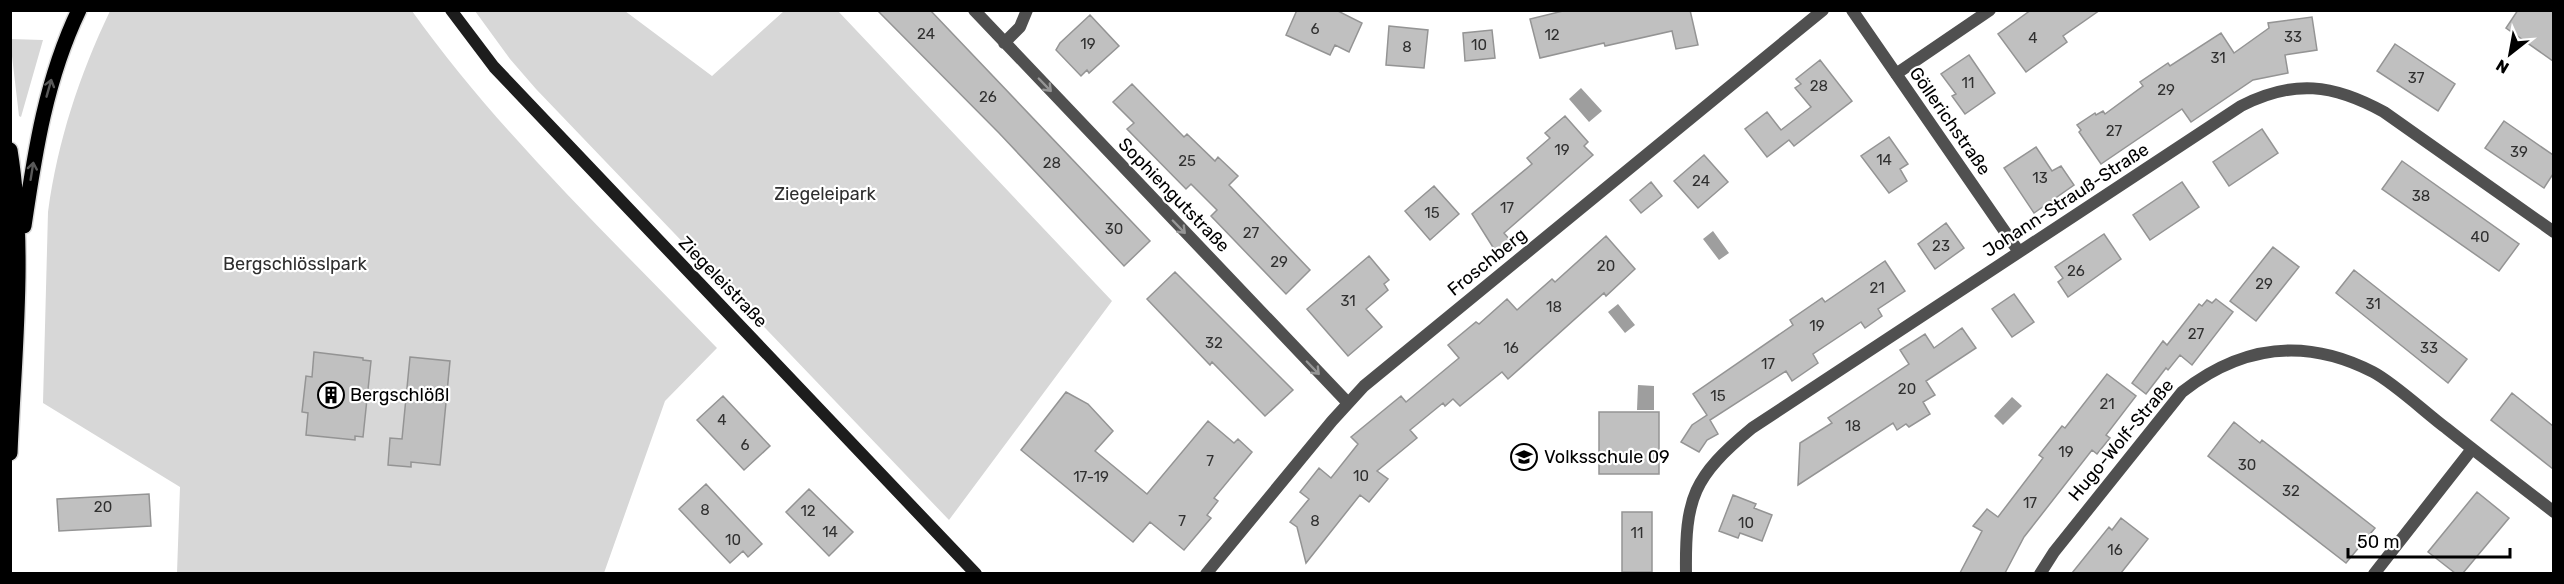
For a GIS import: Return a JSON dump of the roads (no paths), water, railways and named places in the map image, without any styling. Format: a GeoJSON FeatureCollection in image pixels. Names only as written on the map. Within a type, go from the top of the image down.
{"type":"FeatureCollection","features":[{"type":"Feature","properties":{"kind":"main road"},"geometry":{"type":"LineString","coordinates":[[17,270],[39,130],[62,47],[79,10]]}},
{"type":"Feature","properties":{"kind":"main road"},"geometry":{"type":"LineString","coordinates":[[10,150],[16,194],[17,270],[10,453]]}},
{"type":"Feature","properties":{"kind":"street","name":"Ziegeleistraße"},"geometry":{"type":"LineString","coordinates":[[451,10],[494,67],[976,573]]}},
{"type":"Feature","properties":{"kind":"street","name":"Sophiengutstraße"},"geometry":{"type":"LineString","coordinates":[[974,10],[1348,403]]}},
{"type":"Feature","properties":{"kind":"street"},"geometry":{"type":"LineString","coordinates":[[1004,43],[1020,27],[1027,10]]}},
{"type":"Feature","properties":{"kind":"street","name":"Froschberg"},"geometry":{"type":"LineString","coordinates":[[1206,573],[1348,403],[1388,366],[1823,10]]}},
{"type":"Feature","properties":{"kind":"street","name":"Göllerichstraße"},"geometry":{"type":"LineString","coordinates":[[1852,10],[2019,252]]}},
{"type":"Feature","properties":{"kind":"street"},"geometry":{"type":"LineString","coordinates":[[1896,74],[1990,10]]}},
{"type":"Feature","properties":{"kind":"street","name":"Johann-Strauß-Straße"},"geometry":{"type":"LineString","coordinates":[[1686,573],[1687,530],[1691,505],[1699,482],[1712,465],[1752,428],[2241,106],[2260,96],[2303,87],[2345,93],[2384,112],[2553,232]]}},
{"type":"Feature","properties":{"kind":"street","name":"Hugo-Wolf-Straße"},"geometry":{"type":"LineString","coordinates":[[2040,573],[2054,552],[2182,392],[2206,373],[2260,353],[2301,351],[2328,355],[2374,373],[2553,512]]}},
{"type":"Feature","properties":{"kind":"street"},"geometry":{"type":"LineString","coordinates":[[2374,573],[2472,449]]}},
{"type":"Feature","properties":{"kind":"place","name":"Bergschlößl"},"geometry":{"type":"Point","coordinates":[331,395]}},
{"type":"Feature","properties":{"kind":"place","name":"Volksschule 09"},"geometry":{"type":"Point","coordinates":[1524,457]}},
{"type":"Feature","properties":{"kind":"park label","name":"Ziegeleipark"},"geometry":{"type":"Point","coordinates":[825,194]}},
{"type":"Feature","properties":{"kind":"park label","name":"Bergschlösslpark"},"geometry":{"type":"Point","coordinates":[295,264]}}]}
